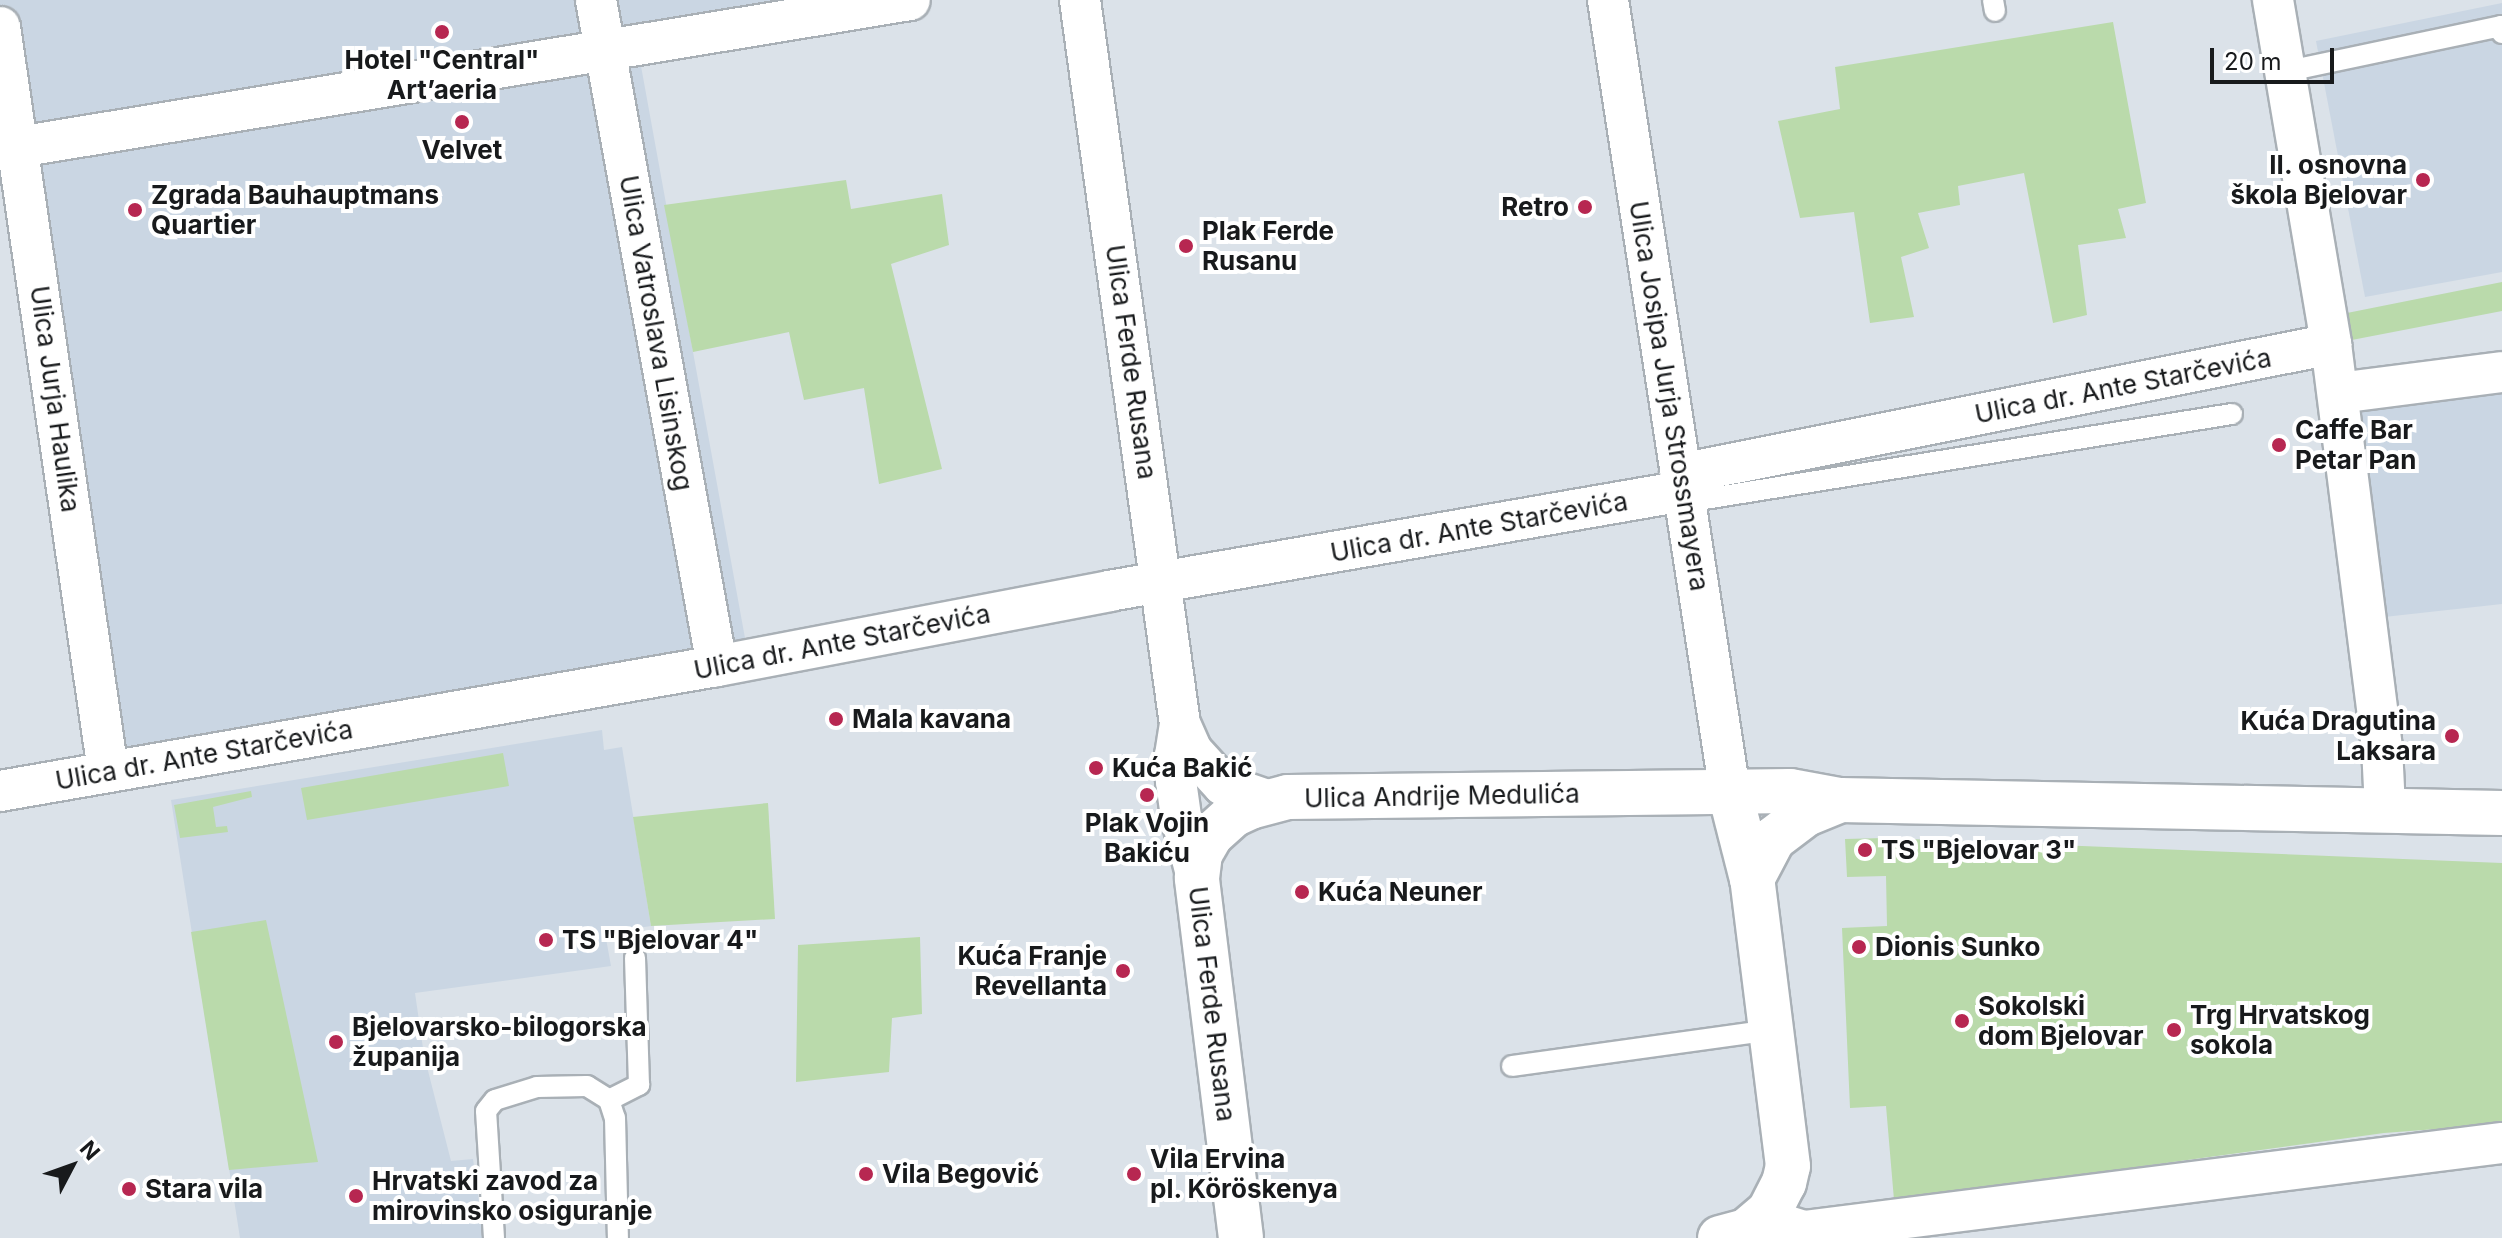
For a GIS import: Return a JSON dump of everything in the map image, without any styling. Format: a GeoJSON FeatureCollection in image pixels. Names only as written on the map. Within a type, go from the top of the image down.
{"type":"FeatureCollection","features":[{"type":"Feature","properties":{"kind":"main road"},"geometry":{"type":"LineString","coordinates":[[1720,1238],[1746,1231],[1769,1212],[1784,1183],[1788,1166],[1752,879],[1730,793],[1790,791],[1840,800],[2502,813]]}},
{"type":"Feature","properties":{"kind":"main road","name":"Ulica Andrije Medulića"},"geometry":{"type":"LineString","coordinates":[[1197,878],[1200,854],[1211,835],[1233,815],[1288,797],[1730,793]]}},
{"type":"Feature","properties":{"kind":"main road"},"geometry":{"type":"LineString","coordinates":[[1752,879],[1773,839],[1806,814],[1840,800]]}},
{"type":"Feature","properties":{"kind":"main road","name":"Ulica Ferde Rusana"},"geometry":{"type":"LineString","coordinates":[[1197,878],[1241,1238]]}},
{"type":"Feature","properties":{"kind":"street","name":"Ulica Vatroslava Lisinskog"},"geometry":{"type":"LineString","coordinates":[[596,0],[717,666]]}},
{"type":"Feature","properties":{"kind":"street"},"geometry":{"type":"LineString","coordinates":[[10,149],[604,48],[797,9],[910,0]]}},
{"type":"Feature","properties":{"kind":"street","name":"Ulica Ferde Rusana"},"geometry":{"type":"LineString","coordinates":[[1080,0],[1180,724],[1175,755],[1176,781],[1181,817],[1197,878]]}},
{"type":"Feature","properties":{"kind":"street","name":"Ulica Josipa Jurja Strossmayera"},"geometry":{"type":"LineString","coordinates":[[1608,0],[1730,793]]}},
{"type":"Feature","properties":{"kind":"street"},"geometry":{"type":"LineString","coordinates":[[2273,0],[2288,71],[2334,368],[2382,747],[2385,809]]}},
{"type":"Feature","properties":{"kind":"street","name":"Ulica Jurja Haulika"},"geometry":{"type":"LineString","coordinates":[[0,27],[10,149],[108,771]]}},
{"type":"Feature","properties":{"kind":"street","name":"Ulica dr. Ante Starčevića"},"geometry":{"type":"LineString","coordinates":[[0,791],[717,666],[1162,581],[1683,489],[2334,368],[2502,372]]}},
{"type":"Feature","properties":{"kind":"street","name":"Ulica Ferde Rusana"},"geometry":{"type":"LineString","coordinates":[[1180,724],[1192,751],[1223,785],[1270,801]]}},
{"type":"Feature","properties":{"kind":"street"},"geometry":{"type":"LineString","coordinates":[[1769,1212],[1784,1225],[1804,1231],[2502,1143]]}},
{"type":"Feature","properties":{"kind":"lane"},"geometry":{"type":"LineString","coordinates":[[2288,71],[2501,26],[2502,33]]}},
{"type":"Feature","properties":{"kind":"lane"},"geometry":{"type":"LineString","coordinates":[[2044,423],[2232,414]]}},
{"type":"Feature","properties":{"kind":"lane"},"geometry":{"type":"LineString","coordinates":[[609,1100],[639,1085],[635,958]]}},
{"type":"Feature","properties":{"kind":"lane"},"geometry":{"type":"LineString","coordinates":[[1512,1066],[1771,1030]]}},
{"type":"Feature","properties":{"kind":"lane"},"geometry":{"type":"LineString","coordinates":[[494,1238],[486,1111],[495,1100],[537,1087],[587,1086],[609,1100],[615,1118],[618,1238]]}},
{"type":"Feature","properties":{"kind":"shaded area"},"geometry":{"type":"Polygon","coordinates":[[[0,0],[910,0],[637,44],[749,660],[108,771],[0,150],[0,0]]]}},
{"type":"Feature","properties":{"kind":"shaded area","name":"II. osnovna škola Bjelovar"},"geometry":{"type":"Polygon","coordinates":[[[2502,3],[2502,272],[2365,297],[2316,41],[2502,3]]]}},
{"type":"Feature","properties":{"kind":"shaded area"},"geometry":{"type":"Polygon","coordinates":[[[2502,368],[2502,604],[2366,619],[2338,393],[2502,368]]]}},
{"type":"Feature","properties":{"kind":"shaded area"},"geometry":{"type":"Polygon","coordinates":[[[602,730],[604,750],[622,747],[651,926],[605,933],[611,966],[415,993],[424,1055],[451,1161],[473,1159],[484,1238],[240,1238],[171,800],[602,730]]]}},
{"type":"Feature","properties":{"kind":"green space"},"geometry":{"type":"Polygon","coordinates":[[[2113,22],[2146,203],[2118,209],[2126,238],[2078,245],[2087,315],[2053,323],[2024,173],[1958,186],[1960,205],[1918,213],[1929,248],[1901,257],[1914,317],[1870,323],[1854,212],[1800,218],[1778,121],[1840,109],[1835,67],[2113,22]]]}},
{"type":"Feature","properties":{"kind":"green space"},"geometry":{"type":"Polygon","coordinates":[[[846,180],[851,209],[942,194],[949,245],[891,264],[942,469],[879,484],[864,388],[804,400],[789,332],[693,352],[664,205],[846,180]]]}},
{"type":"Feature","properties":{"kind":"green space"},"geometry":{"type":"Polygon","coordinates":[[[2502,282],[2502,311],[2331,344],[2327,317],[2502,282]]]}},
{"type":"Feature","properties":{"kind":"green space"},"geometry":{"type":"Polygon","coordinates":[[[503,753],[509,786],[307,820],[301,788],[503,753]]]}},
{"type":"Feature","properties":{"kind":"green space"},"geometry":{"type":"Polygon","coordinates":[[[251,791],[252,797],[213,807],[216,827],[227,826],[228,832],[180,838],[174,805],[251,791]]]}},
{"type":"Feature","properties":{"kind":"green space"},"geometry":{"type":"Polygon","coordinates":[[[768,803],[775,919],[651,926],[633,817],[768,803]]]}},
{"type":"Feature","properties":{"kind":"green space","name":"Trg Hrvatskog sokola"},"geometry":{"type":"Polygon","coordinates":[[[1884,838],[2502,863],[2502,1124],[2384,1133],[1894,1200],[1886,1106],[1850,1108],[1842,928],[1887,926],[1886,876],[1847,877],[1845,839],[1884,838]]]}},
{"type":"Feature","properties":{"kind":"green space"},"geometry":{"type":"Polygon","coordinates":[[[266,920],[318,1162],[229,1170],[191,932],[266,920]]]}},
{"type":"Feature","properties":{"kind":"green space"},"geometry":{"type":"Polygon","coordinates":[[[920,937],[922,1014],[892,1018],[889,1072],[796,1082],[798,945],[920,937]]]}},
{"type":"Feature","properties":{"kind":"place","name":"Hotel \"Central\" Art’aeria"},"geometry":{"type":"Point","coordinates":[442,32]}},
{"type":"Feature","properties":{"kind":"place","name":"Velvet"},"geometry":{"type":"Point","coordinates":[462,122]}},
{"type":"Feature","properties":{"kind":"place","name":"II. osnovna škola Bjelovar"},"geometry":{"type":"Point","coordinates":[2423,180]}},
{"type":"Feature","properties":{"kind":"place","name":"Retro"},"geometry":{"type":"Point","coordinates":[1585,207]}},
{"type":"Feature","properties":{"kind":"place","name":"Zgrada Bauhauptmans Quartier"},"geometry":{"type":"Point","coordinates":[135,210]}},
{"type":"Feature","properties":{"kind":"place","name":"Plak Ferde Rusanu"},"geometry":{"type":"Point","coordinates":[1186,246]}},
{"type":"Feature","properties":{"kind":"place","name":"Caffe Bar Petar Pan"},"geometry":{"type":"Point","coordinates":[2279,445]}},
{"type":"Feature","properties":{"kind":"place","name":"Mala kavana"},"geometry":{"type":"Point","coordinates":[836,719]}},
{"type":"Feature","properties":{"kind":"place","name":"Kuća Dragutina Laksara"},"geometry":{"type":"Point","coordinates":[2452,736]}},
{"type":"Feature","properties":{"kind":"place","name":"Kuća Bakić"},"geometry":{"type":"Point","coordinates":[1096,768]}},
{"type":"Feature","properties":{"kind":"place","name":"Plak Vojin Bakiću"},"geometry":{"type":"Point","coordinates":[1147,795]}},
{"type":"Feature","properties":{"kind":"place","name":"TS \"Bjelovar 3\""},"geometry":{"type":"Point","coordinates":[1865,850]}},
{"type":"Feature","properties":{"kind":"place","name":"Kuća Neuner"},"geometry":{"type":"Point","coordinates":[1302,892]}},
{"type":"Feature","properties":{"kind":"place","name":"TS \"Bjelovar 4\""},"geometry":{"type":"Point","coordinates":[546,940]}},
{"type":"Feature","properties":{"kind":"place","name":"Dionis Sunko"},"geometry":{"type":"Point","coordinates":[1859,947]}},
{"type":"Feature","properties":{"kind":"place","name":"Kuća Franje Revellanta"},"geometry":{"type":"Point","coordinates":[1123,971]}},
{"type":"Feature","properties":{"kind":"place","name":"Sokolski dom Bjelovar"},"geometry":{"type":"Point","coordinates":[1962,1021]}},
{"type":"Feature","properties":{"kind":"place","name":"Trg Hrvatskog sokola"},"geometry":{"type":"Point","coordinates":[2174,1030]}},
{"type":"Feature","properties":{"kind":"place","name":"Bjelovarsko-bilogorska županija"},"geometry":{"type":"Point","coordinates":[336,1042]}},
{"type":"Feature","properties":{"kind":"place","name":"Vila Begović"},"geometry":{"type":"Point","coordinates":[866,1174]}},
{"type":"Feature","properties":{"kind":"place","name":"Vila Ervina pl. Köröskenya"},"geometry":{"type":"Point","coordinates":[1134,1174]}},
{"type":"Feature","properties":{"kind":"place","name":"Stara vila"},"geometry":{"type":"Point","coordinates":[129,1189]}},
{"type":"Feature","properties":{"kind":"place","name":"Hrvatski zavod za mirovinsko osiguranje"},"geometry":{"type":"Point","coordinates":[356,1196]}}]}
